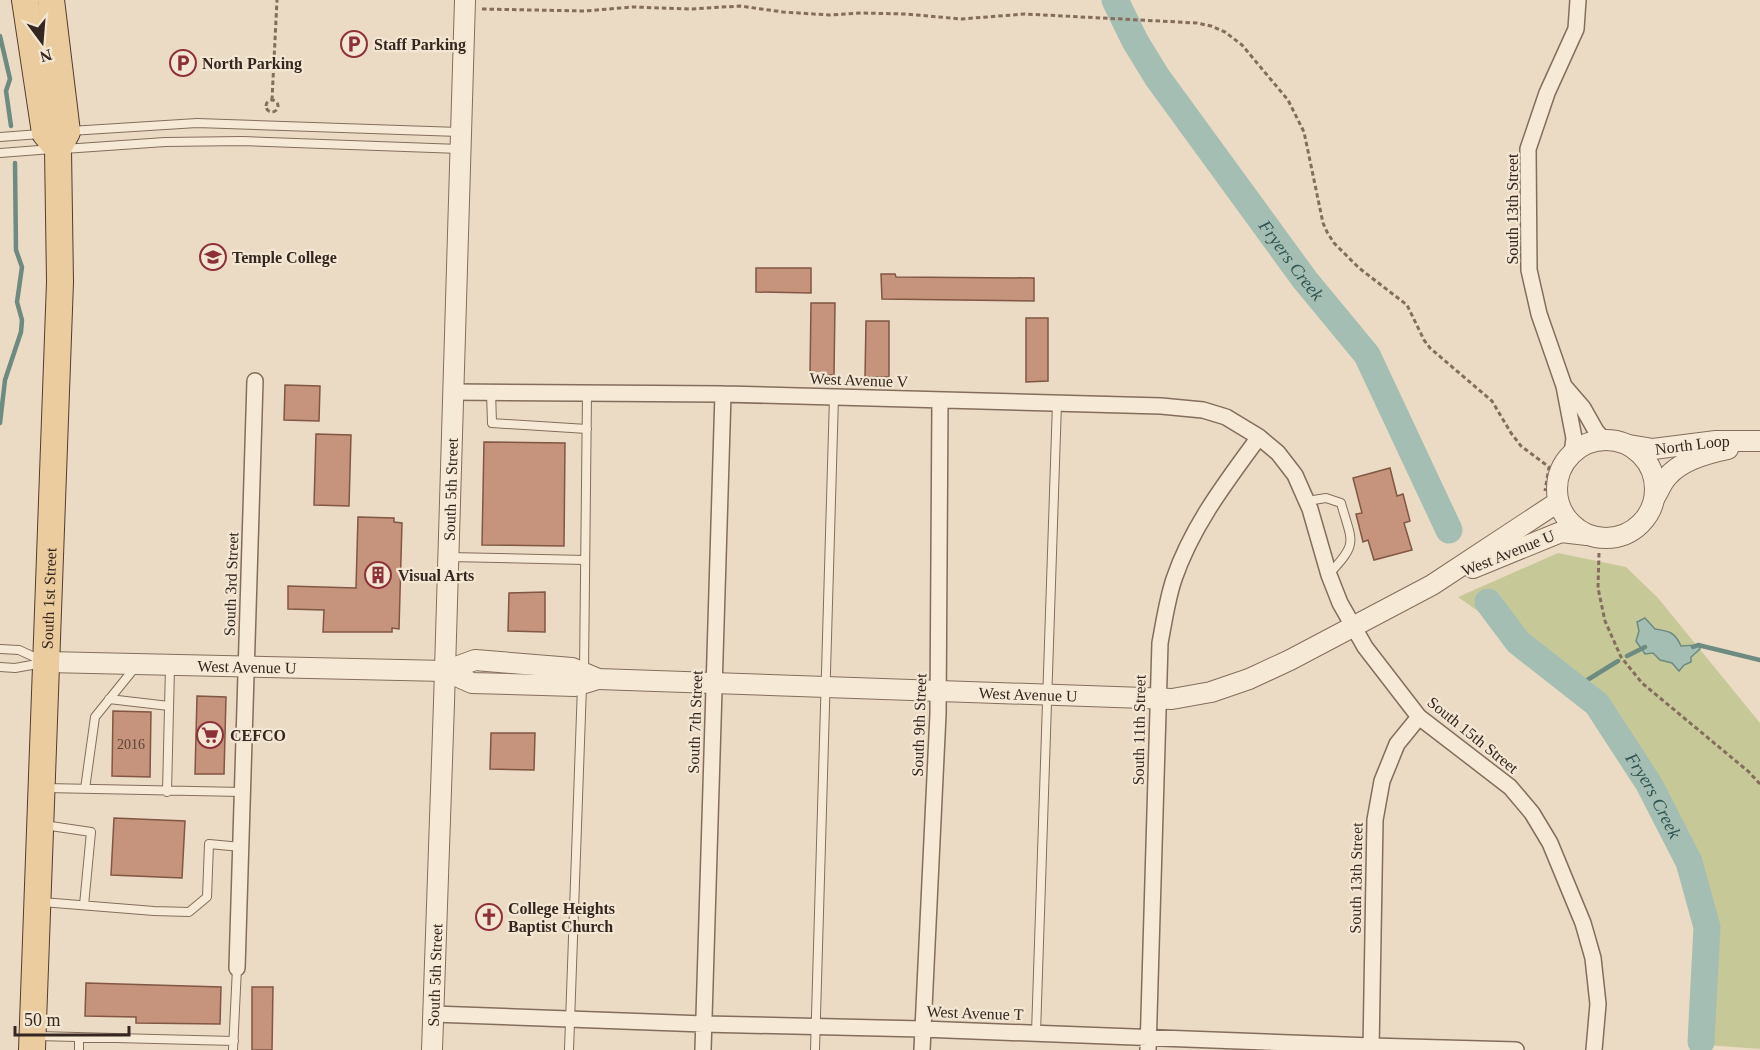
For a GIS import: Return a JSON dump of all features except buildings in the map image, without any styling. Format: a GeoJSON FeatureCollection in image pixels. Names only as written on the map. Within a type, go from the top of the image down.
{"type":"FeatureCollection","features":[{"type":"Feature","properties":{"kind":"main road","name":"South 1st Street"},"geometry":{"type":"LineString","coordinates":[[25,0],[57,138]]}},
{"type":"Feature","properties":{"kind":"main road","name":"South 1st Street"},"geometry":{"type":"LineString","coordinates":[[33,1043],[60,282],[51,0]]}},
{"type":"Feature","properties":{"kind":"street","name":"South 13th Street"},"geometry":{"type":"LineString","coordinates":[[1572,454],[1574,438],[1564,386],[1539,314],[1529,270],[1528,149],[1547,93],[1576,29],[1578,0]]}},
{"type":"Feature","properties":{"kind":"street","name":"South 5th Street"},"geometry":{"type":"LineString","coordinates":[[432,1050],[465,5]]}},
{"type":"Feature","properties":{"kind":"street","name":"South 3rd Street"},"geometry":{"type":"LineString","coordinates":[[237,968],[255,381]]}},
{"type":"Feature","properties":{"kind":"street","name":"South 13th Street"},"geometry":{"type":"LineString","coordinates":[[1564,386],[1583,408],[1604,440]]}},
{"type":"Feature","properties":{"kind":"street","name":"West Avenue V"},"geometry":{"type":"LineString","coordinates":[[452,392],[723,394],[1161,406],[1203,410],[1226,417],[1259,437]]}},
{"type":"Feature","properties":{"kind":"street","name":"South 7th Street"},"geometry":{"type":"LineString","coordinates":[[703,1050],[723,394]]}},
{"type":"Feature","properties":{"kind":"street","name":"South 9th Street"},"geometry":{"type":"LineString","coordinates":[[922,1050],[939,691],[940,400]]}},
{"type":"Feature","properties":{"kind":"street","name":"South 15th Street"},"geometry":{"type":"LineString","coordinates":[[1259,437],[1278,453],[1295,475],[1307,501],[1340,603],[1365,647],[1419,717],[1509,787],[1532,813],[1550,843],[1583,923],[1593,958],[1598,1004],[1594,1050]]}},
{"type":"Feature","properties":{"kind":"street","name":"South 11th Street"},"geometry":{"type":"LineString","coordinates":[[1148,1044],[1160,643],[1173,581],[1186,549],[1207,508],[1259,437]]}},
{"type":"Feature","properties":{"kind":"street"},"geometry":{"type":"LineString","coordinates":[[1604,440],[1626,444],[1637,451],[1653,471],[1655,484],[1655,497],[1645,520],[1624,535],[1612,538],[1587,535],[1572,525],[1551,499],[1563,464],[1572,454],[1587,444],[1604,440]]}},
{"type":"Feature","properties":{"kind":"street","name":"North Loop"},"geometry":{"type":"LineString","coordinates":[[1626,444],[1653,449],[1716,441],[1760,442]]}},
{"type":"Feature","properties":{"kind":"street","name":"North Loop"},"geometry":{"type":"LineString","coordinates":[[1655,497],[1668,476],[1697,458],[1760,442]]}},
{"type":"Feature","properties":{"kind":"street","name":"West Avenue U"},"geometry":{"type":"LineString","coordinates":[[1432,585],[1551,499]]}},
{"type":"Feature","properties":{"kind":"street","name":"West Avenue U"},"geometry":{"type":"LineString","coordinates":[[47,662],[445,671],[475,660],[572,668],[588,678],[1172,699],[1211,692],[1250,679],[1432,585],[1561,532],[1587,535]]}},
{"type":"Feature","properties":{"kind":"street","name":"South 13th Street"},"geometry":{"type":"LineString","coordinates":[[1371,1048],[1375,820],[1382,781],[1397,744],[1419,717]]}},
{"type":"Feature","properties":{"kind":"street","name":"West Avenue T"},"geometry":{"type":"LineString","coordinates":[[433,1014],[1036,1033],[1148,1044],[1516,1050]]}},
{"type":"Feature","properties":{"kind":"lane"},"geometry":{"type":"LineString","coordinates":[[0,153],[57,138],[207,123],[461,141]]}},
{"type":"Feature","properties":{"kind":"lane"},"geometry":{"type":"LineString","coordinates":[[0,137],[165,142],[461,141]]}},
{"type":"Feature","properties":{"kind":"lane"},"geometry":{"type":"LineString","coordinates":[[490,392],[492,423],[587,429]]}},
{"type":"Feature","properties":{"kind":"lane"},"geometry":{"type":"LineString","coordinates":[[569,1050],[588,678],[585,560],[587,393]]}},
{"type":"Feature","properties":{"kind":"lane"},"geometry":{"type":"LineString","coordinates":[[815,1050],[834,397]]}},
{"type":"Feature","properties":{"kind":"lane"},"geometry":{"type":"LineString","coordinates":[[1036,1033],[1057,403]]}},
{"type":"Feature","properties":{"kind":"lane"},"geometry":{"type":"LineString","coordinates":[[1307,501],[1326,498],[1341,503],[1351,537],[1351,547],[1329,573]]}},
{"type":"Feature","properties":{"kind":"lane"},"geometry":{"type":"LineString","coordinates":[[448,557],[585,560]]}},
{"type":"Feature","properties":{"kind":"lane"},"geometry":{"type":"LineString","coordinates":[[0,649],[19,650],[47,662]]}},
{"type":"Feature","properties":{"kind":"lane"},"geometry":{"type":"LineString","coordinates":[[0,667],[15,668],[47,662]]}},
{"type":"Feature","properties":{"kind":"lane"},"geometry":{"type":"LineString","coordinates":[[85,789],[95,717],[138,664]]}},
{"type":"Feature","properties":{"kind":"lane"},"geometry":{"type":"LineString","coordinates":[[167,792],[171,665]]}},
{"type":"Feature","properties":{"kind":"lane"},"geometry":{"type":"LineString","coordinates":[[110,699],[170,706]]}},
{"type":"Feature","properties":{"kind":"lane"},"geometry":{"type":"LineString","coordinates":[[43,788],[242,792]]}},
{"type":"Feature","properties":{"kind":"lane"},"geometry":{"type":"LineString","coordinates":[[41,825],[91,831],[84,905]]}},
{"type":"Feature","properties":{"kind":"lane"},"geometry":{"type":"LineString","coordinates":[[38,902],[189,912],[207,897],[209,844],[241,847]]}},
{"type":"Feature","properties":{"kind":"lane"},"geometry":{"type":"LineString","coordinates":[[33,1043],[79,1037],[233,1046],[237,968]]}},
{"type":"Feature","properties":{"kind":"lane"},"geometry":{"type":"LineString","coordinates":[[79,1037],[79,1050]]}},
{"type":"Feature","properties":{"kind":"path"},"geometry":{"type":"LineString","coordinates":[[272,100],[278,103],[278,108],[270,112],[266,105],[272,100],[277,0]]}},
{"type":"Feature","properties":{"kind":"path"},"geometry":{"type":"LineString","coordinates":[[465,5],[584,11],[633,7],[691,9],[740,6],[829,15],[906,14],[961,19],[1025,14],[1197,23],[1225,32],[1242,45],[1288,100],[1304,132],[1323,223],[1334,243],[1359,268],[1407,305],[1430,348],[1492,401],[1521,446],[1549,467],[1551,499]]}},
{"type":"Feature","properties":{"kind":"path"},"geometry":{"type":"LineString","coordinates":[[1599,553],[1598,588],[1605,621],[1621,657],[1642,683],[1749,772],[1760,784]]}},
{"type":"Feature","properties":{"kind":"green space"},"geometry":{"type":"Polygon","coordinates":[[[1558,553],[1626,567],[1658,598],[1760,723],[1760,1049],[1707,1045],[1711,924],[1695,857],[1676,819],[1599,702],[1565,673],[1458,597],[1558,553]]]}},
{"type":"Feature","properties":{"kind":"shaded area"},"geometry":{"type":"Polygon","coordinates":[[[1645,618],[1655,629],[1674,635],[1681,646],[1698,645],[1700,649],[1691,657],[1691,662],[1679,671],[1672,663],[1660,660],[1653,653],[1645,654],[1636,641],[1639,631],[1637,622],[1645,618]]]}},
{"type":"Feature","properties":{"kind":"waterway","name":"Fryers Creek"},"geometry":{"type":"LineString","coordinates":[[1115,0],[1135,41],[1157,77],[1305,280],[1367,355],[1449,530]]}},
{"type":"Feature","properties":{"kind":"waterway"},"geometry":{"type":"LineString","coordinates":[[0,36],[10,79],[6,91],[11,126]]}},
{"type":"Feature","properties":{"kind":"waterway"},"geometry":{"type":"LineString","coordinates":[[0,423],[5,380],[21,332],[22,320],[17,302],[22,267],[16,250],[15,163]]}},
{"type":"Feature","properties":{"kind":"waterway","name":"Fryers Creek"},"geometry":{"type":"LineString","coordinates":[[1488,602],[1518,642],[1597,704],[1649,784],[1689,862],[1707,927],[1701,1042]]}},
{"type":"Feature","properties":{"kind":"waterway"},"geometry":{"type":"LineString","coordinates":[[1693,647],[1698,645],[1760,660]]}},
{"type":"Feature","properties":{"kind":"waterway"},"geometry":{"type":"LineString","coordinates":[[1627,656],[1645,647]]}},
{"type":"Feature","properties":{"kind":"waterway"},"geometry":{"type":"LineString","coordinates":[[1576,687],[1618,661]]}},
{"type":"Feature","properties":{"kind":"place","name":"Staff Parking"},"geometry":{"type":"Point","coordinates":[354,44]}},
{"type":"Feature","properties":{"kind":"place","name":"North Parking"},"geometry":{"type":"Point","coordinates":[183,63]}},
{"type":"Feature","properties":{"kind":"place","name":"Temple College"},"geometry":{"type":"Point","coordinates":[213,257]}},
{"type":"Feature","properties":{"kind":"place","name":"Visual Arts"},"geometry":{"type":"Point","coordinates":[378,575]}},
{"type":"Feature","properties":{"kind":"place","name":"CEFCO"},"geometry":{"type":"Point","coordinates":[210,735]}},
{"type":"Feature","properties":{"kind":"place","name":"College Heights Baptist Church"},"geometry":{"type":"Point","coordinates":[489,917]}}]}
